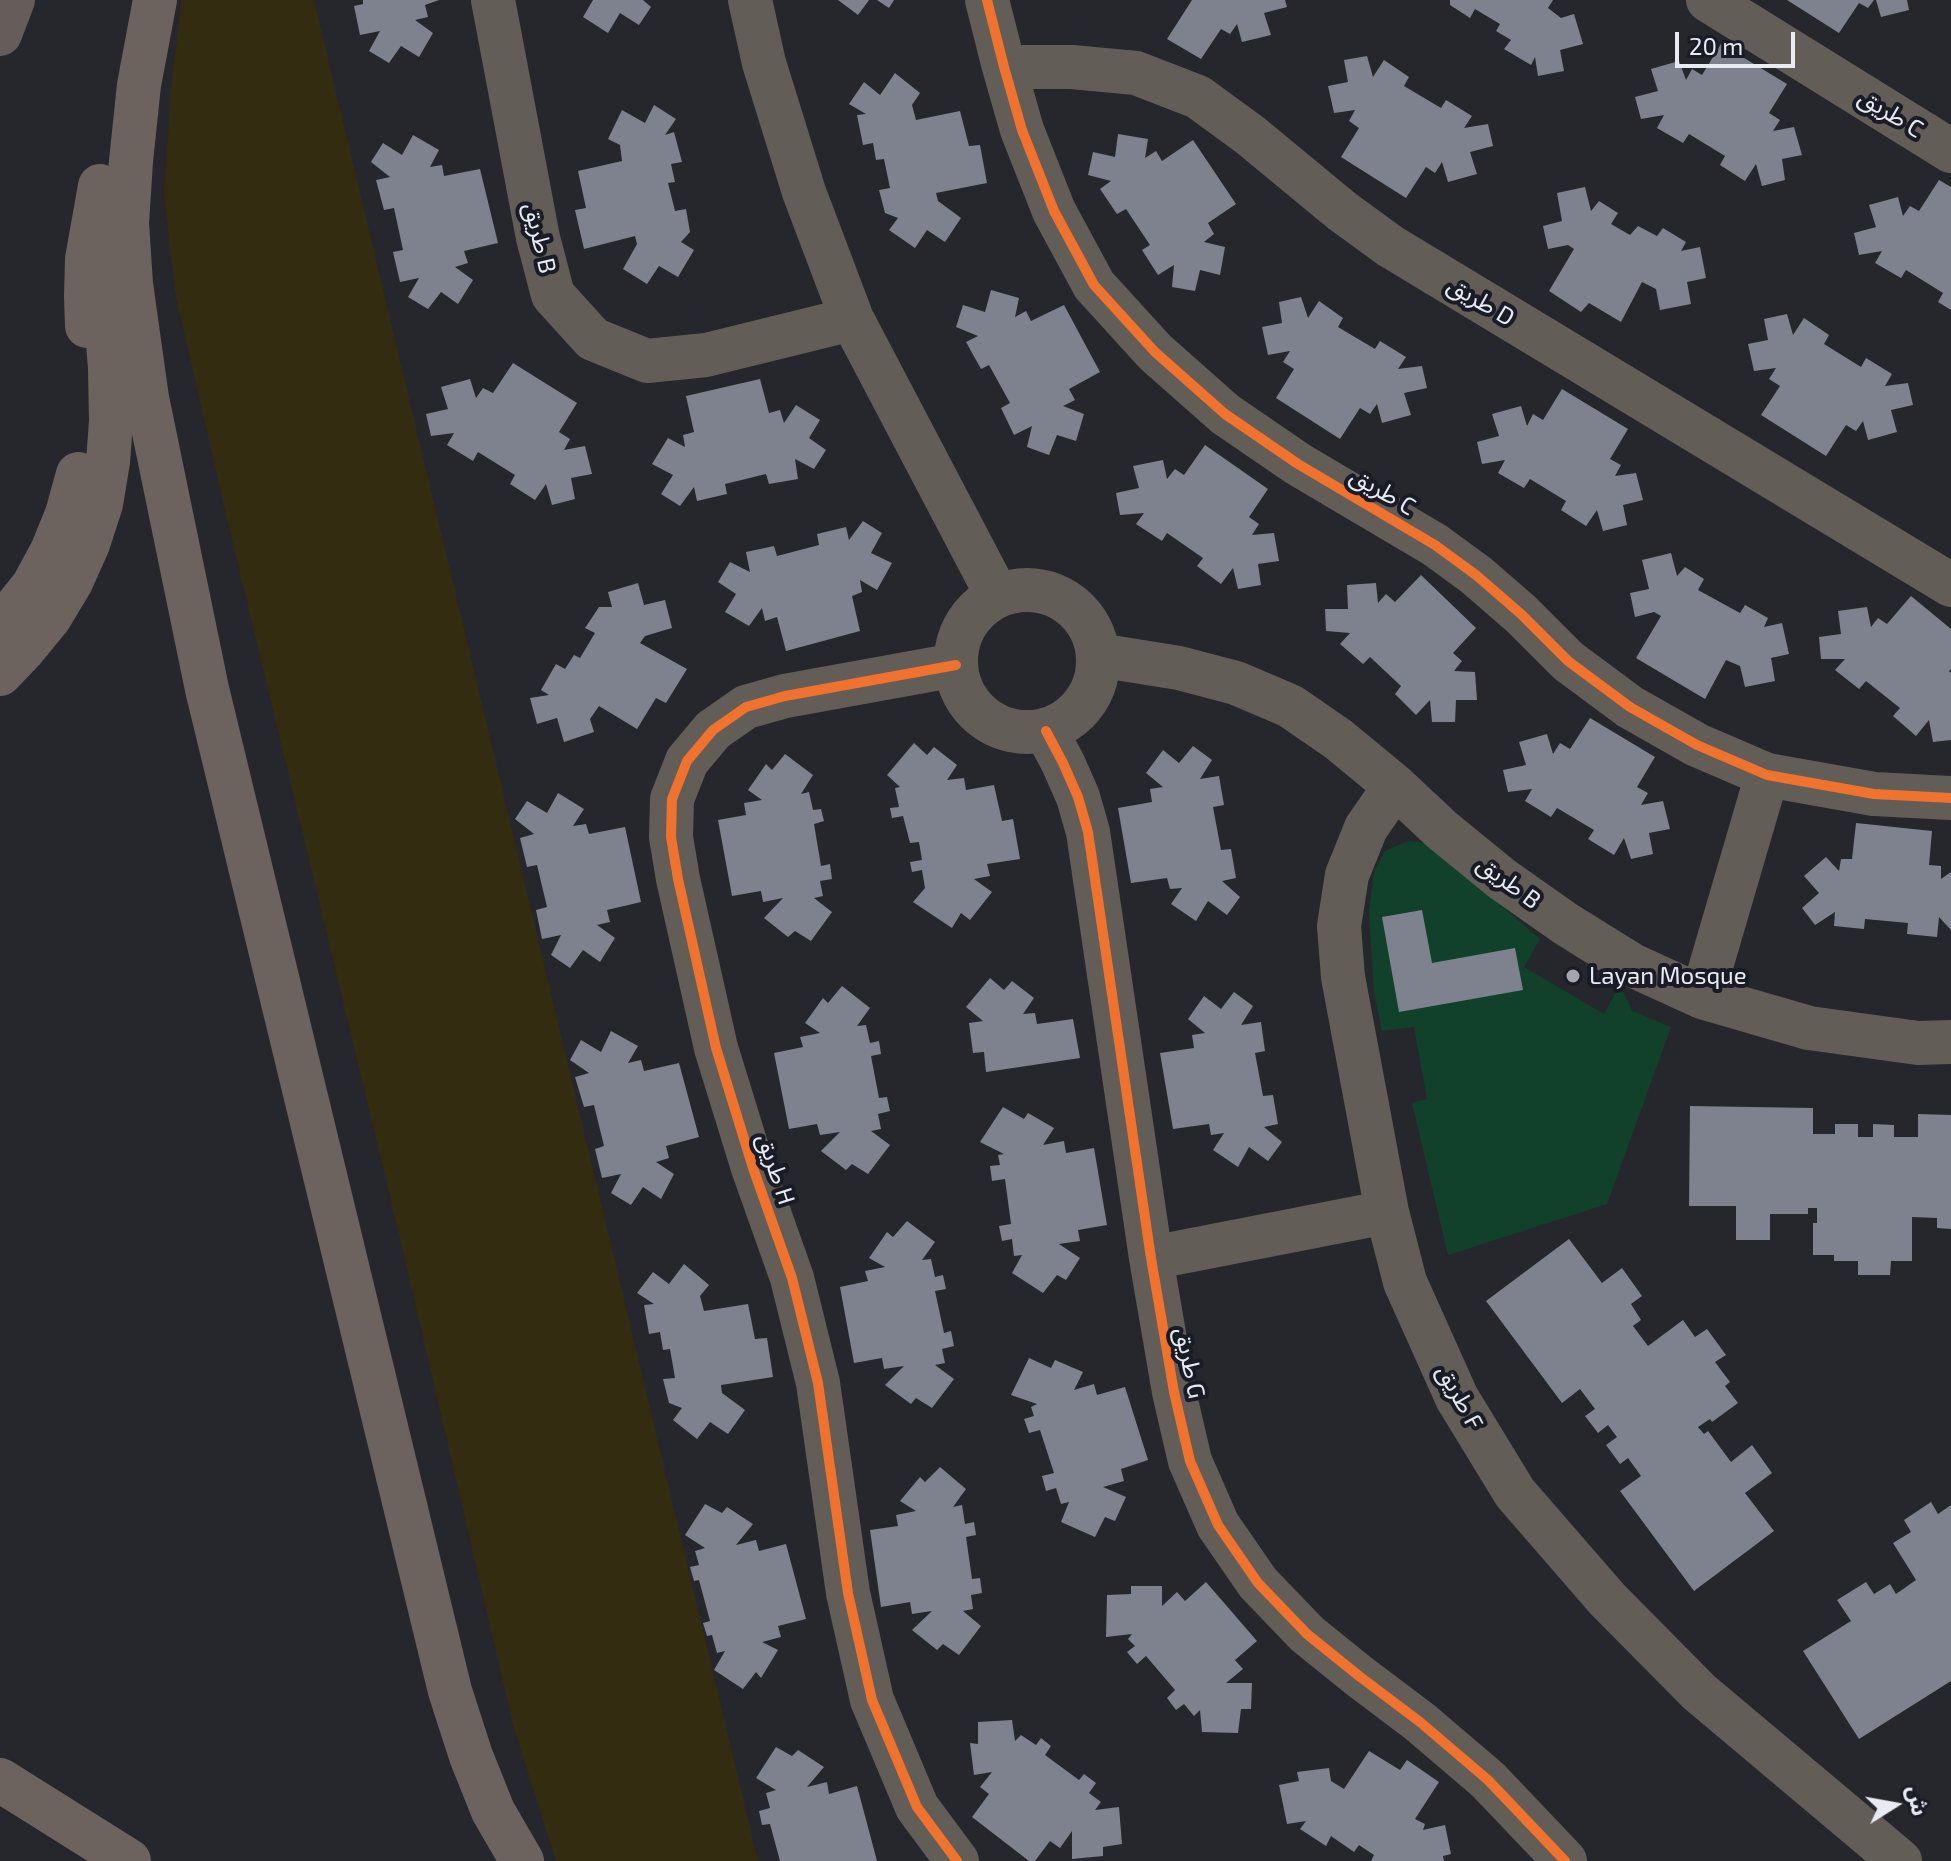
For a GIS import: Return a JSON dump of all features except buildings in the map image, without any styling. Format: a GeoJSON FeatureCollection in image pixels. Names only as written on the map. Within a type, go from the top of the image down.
{"type":"FeatureCollection","features":[{"type":"Feature","properties":{"kind":"highway"},"geometry":{"type":"LineString","coordinates":[[0,674],[50,617],[71,582],[101,504],[111,421],[100,186],[105,122],[127,0]]}},
{"type":"Feature","properties":{"kind":"highway"},"geometry":{"type":"LineString","coordinates":[[155,0],[139,85],[127,223],[131,284],[147,398],[207,689],[450,1691],[493,1811],[522,1861]]}},
{"type":"Feature","properties":{"kind":"highway"},"geometry":{"type":"LineString","coordinates":[[0,627],[33,586],[52,551],[78,476],[87,428],[90,381],[87,259],[100,186]]}},
{"type":"Feature","properties":{"kind":"highway"},"geometry":{"type":"LineString","coordinates":[[0,1756],[67,1823]]}},
{"type":"Feature","properties":{"kind":"highway"},"geometry":{"type":"LineString","coordinates":[[0,1780],[129,1861]]}},
{"type":"Feature","properties":{"kind":"main road"},"geometry":{"type":"LineString","coordinates":[[0,34],[13,0]]}},
{"type":"Feature","properties":{"kind":"street","name":"طريق B"},"geometry":{"type":"LineString","coordinates":[[493,0],[538,238],[553,295],[593,339],[647,361],[706,355],[852,319]]}},
{"type":"Feature","properties":{"kind":"street"},"geometry":{"type":"LineString","coordinates":[[750,0],[764,63],[804,192],[852,319],[997,595]]}},
{"type":"Feature","properties":{"kind":"street","name":"طريق C"},"geometry":{"type":"LineString","coordinates":[[987,0],[1022,130],[1054,211],[1094,285],[1155,352],[1225,414],[1298,464],[1435,545],[1521,614],[1568,661],[1630,707],[1697,745],[1767,775],[1874,794],[1951,798]]}},
{"type":"Feature","properties":{"kind":"street","name":"طريق C"},"geometry":{"type":"LineString","coordinates":[[1708,0],[1951,151]]}},
{"type":"Feature","properties":{"kind":"street","name":"طريق D"},"geometry":{"type":"LineString","coordinates":[[1004,67],[1072,67],[1136,73],[1198,97],[1390,246],[1951,585]]}},
{"type":"Feature","properties":{"kind":"street"},"geometry":{"type":"LineString","coordinates":[[1024,589],[1050,593],[1074,607],[1090,628],[1098,655],[1096,679],[1086,702],[1069,719],[1046,731],[1015,732],[986,719],[964,696],[956,665],[960,637],[974,612],[997,595],[1024,589]]}},
{"type":"Feature","properties":{"kind":"street","name":"طريق B"},"geometry":{"type":"LineString","coordinates":[[1098,655],[1179,668],[1236,683],[1290,706],[1338,739],[1490,869],[1566,924],[1632,965],[1702,997],[1809,1028],[1918,1043],[1951,1042]]}},
{"type":"Feature","properties":{"kind":"street","name":"طريق H"},"geometry":{"type":"LineString","coordinates":[[956,665],[785,696],[746,707],[713,730],[687,761],[672,799],[671,837],[716,1048],[753,1168],[792,1278],[818,1383],[848,1593],[872,1700],[917,1807],[957,1861]]}},
{"type":"Feature","properties":{"kind":"street","name":"طريق G"},"geometry":{"type":"LineString","coordinates":[[1046,731],[1078,797],[1088,832],[1174,1392],[1190,1461],[1218,1525],[1258,1583],[1307,1634],[1420,1722],[1488,1780],[1565,1861]]}},
{"type":"Feature","properties":{"kind":"street"},"geometry":{"type":"LineString","coordinates":[[1702,997],[1767,775]]}},
{"type":"Feature","properties":{"kind":"street","name":"طريق F"},"geometry":{"type":"LineString","coordinates":[[1395,786],[1366,828],[1347,875],[1339,926],[1343,977],[1387,1212],[1405,1282],[1457,1398],[1515,1493],[1607,1599],[1699,1692],[1900,1861]]}},
{"type":"Feature","properties":{"kind":"street"},"geometry":{"type":"LineString","coordinates":[[1151,1258],[1387,1212]]}},
{"type":"Feature","properties":{"kind":"green space"},"geometry":{"type":"Polygon","coordinates":[[[1408,841],[1429,843],[1540,939],[1524,967],[1604,1014],[1620,985],[1632,1011],[1671,1027],[1607,1204],[1448,1255],[1412,1103],[1427,1099],[1414,1027],[1382,1031],[1374,993],[1369,911],[1374,872],[1385,851],[1408,841]]]}},
{"type":"Feature","properties":{"kind":"sand"},"geometry":{"type":"Polygon","coordinates":[[[182,0],[314,0],[758,1861],[556,1861],[513,1725],[175,292],[164,193],[172,77],[182,0]]]}},
{"type":"Feature","properties":{"kind":"cycle path"},"geometry":{"type":"LineString","coordinates":[[987,0],[1022,130],[1054,211],[1094,285],[1155,352],[1225,414],[1298,464],[1435,545],[1521,614],[1568,661],[1630,707],[1697,745],[1767,775],[1874,794],[1951,798]]}},
{"type":"Feature","properties":{"kind":"cycle path"},"geometry":{"type":"LineString","coordinates":[[956,665],[785,696],[746,707],[713,730],[687,761],[672,799],[671,837],[716,1048],[753,1168],[792,1278],[818,1383],[848,1593],[872,1700],[917,1807],[957,1861]]}},
{"type":"Feature","properties":{"kind":"cycle path"},"geometry":{"type":"LineString","coordinates":[[1046,731],[1078,797],[1088,832],[1174,1392],[1190,1461],[1218,1525],[1258,1583],[1307,1634],[1420,1722],[1488,1780],[1565,1861]]}},
{"type":"Feature","properties":{"kind":"place","name":"Layan Mosque"},"geometry":{"type":"Point","coordinates":[1573,976]}}]}
